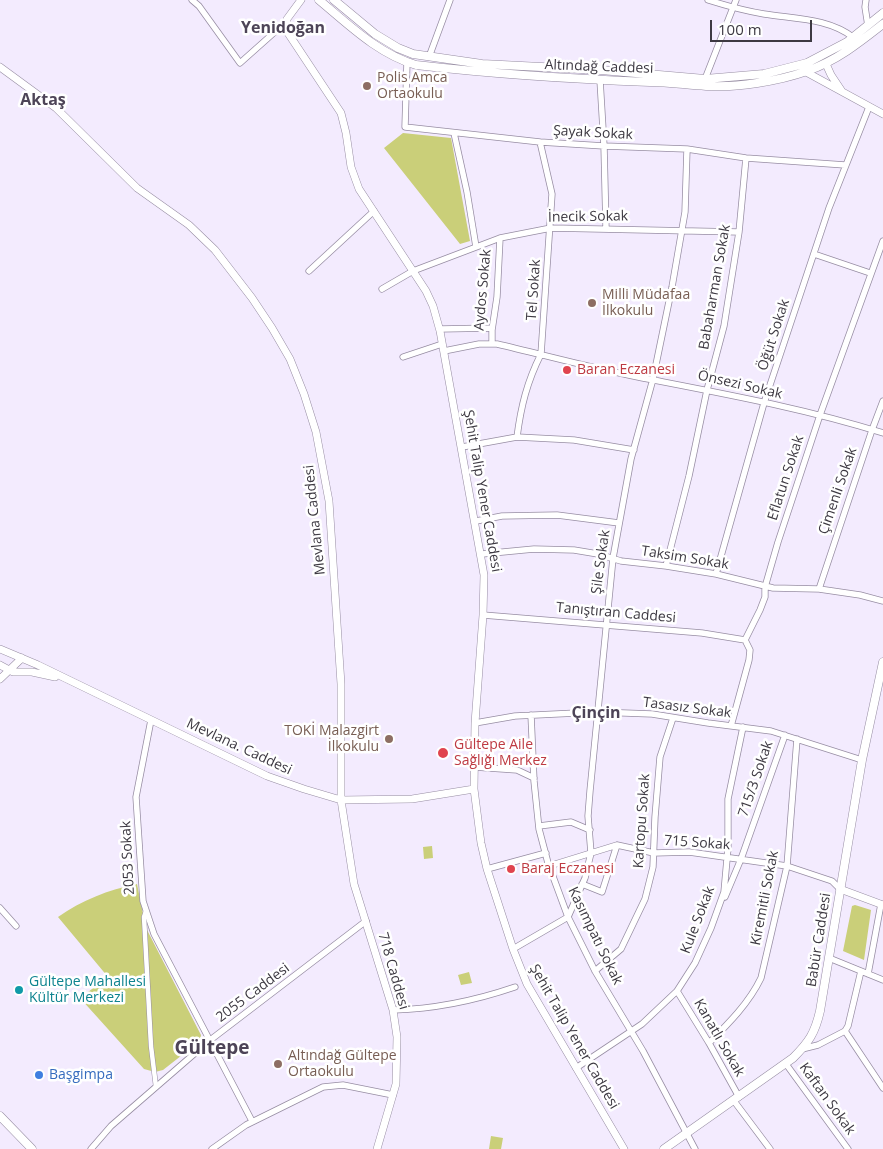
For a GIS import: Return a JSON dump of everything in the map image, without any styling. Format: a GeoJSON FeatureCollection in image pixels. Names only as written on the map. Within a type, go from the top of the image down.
{"type":"FeatureCollection","features":[{"type":"Feature","properties":{"kind":"main road","name":"Altındağ Caddesi"},"geometry":{"type":"LineString","coordinates":[[319,0],[370,42],[416,65],[542,77],[722,86],[770,81],[806,72],[826,64],[853,48],[883,24]]}},
{"type":"Feature","properties":{"kind":"main road","name":"Altındağ Caddesi"},"geometry":{"type":"LineString","coordinates":[[334,0],[362,24],[390,44],[413,54],[482,64],[601,70],[706,79],[777,72],[799,66],[825,55],[854,38],[883,13]]}},
{"type":"Feature","properties":{"kind":"main road"},"geometry":{"type":"LineString","coordinates":[[825,55],[826,64]]}},
{"type":"Feature","properties":{"kind":"main road","name":"Babür Caddesi"},"geometry":{"type":"LineString","coordinates":[[664,1149],[786,1064],[802,1049],[812,1036],[817,1024],[862,760],[883,662]]}},
{"type":"Feature","properties":{"kind":"main road"},"geometry":{"type":"LineString","coordinates":[[0,1116],[32,1149]]}},
{"type":"Feature","properties":{"kind":"street"},"geometry":{"type":"LineString","coordinates":[[192,0],[199,6],[240,63],[286,22],[301,0]]}},
{"type":"Feature","properties":{"kind":"street"},"geometry":{"type":"LineString","coordinates":[[429,57],[450,0]]}},
{"type":"Feature","properties":{"kind":"street"},"geometry":{"type":"LineString","coordinates":[[708,0],[732,8],[825,23],[845,30],[854,38]]}},
{"type":"Feature","properties":{"kind":"street"},"geometry":{"type":"LineString","coordinates":[[706,79],[736,0]]}},
{"type":"Feature","properties":{"kind":"street"},"geometry":{"type":"LineString","coordinates":[[866,0],[864,7],[868,26]]}},
{"type":"Feature","properties":{"kind":"street","name":"Şehit Talip Yener Caddesi"},"geometry":{"type":"LineString","coordinates":[[286,22],[286,30],[341,112],[346,128],[353,175],[359,189],[430,298],[440,329],[482,554],[485,581],[474,789],[481,842],[487,869],[513,949],[527,984],[624,1149]]}},
{"type":"Feature","properties":{"kind":"street","name":"Şayak Sokak"},"geometry":{"type":"LineString","coordinates":[[407,62],[404,127],[540,142],[687,149],[746,158],[844,165]]}},
{"type":"Feature","properties":{"kind":"street"},"geometry":{"type":"LineString","coordinates":[[826,64],[843,92]]}},
{"type":"Feature","properties":{"kind":"street","name":"Mevlana Caddesi"},"geometry":{"type":"LineString","coordinates":[[0,67],[56,108],[138,188],[179,218],[207,242],[260,310],[290,359],[315,427],[328,492],[341,684],[341,800]]}},
{"type":"Feature","properties":{"kind":"street"},"geometry":{"type":"LineString","coordinates":[[806,72],[883,114]]}},
{"type":"Feature","properties":{"kind":"street"},"geometry":{"type":"LineString","coordinates":[[600,80],[606,228]]}},
{"type":"Feature","properties":{"kind":"street","name":"Öğüt Sokak"},"geometry":{"type":"LineString","coordinates":[[716,574],[764,403],[844,165],[869,107]]}},
{"type":"Feature","properties":{"kind":"street"},"geometry":{"type":"LineString","coordinates":[[454,133],[467,192],[476,247]]}},
{"type":"Feature","properties":{"kind":"street","name":"Tel Sokak"},"geometry":{"type":"LineString","coordinates":[[517,437],[521,407],[532,373],[541,354],[551,228],[552,194],[540,142]]}},
{"type":"Feature","properties":{"kind":"street","name":"Şile Sokak"},"geometry":{"type":"LineString","coordinates":[[568,917],[586,878],[590,853],[588,816],[613,558],[634,450],[653,379],[682,230],[685,212],[687,149]]}},
{"type":"Feature","properties":{"kind":"street","name":"Babaharman Sokak"},"geometry":{"type":"LineString","coordinates":[[666,566],[724,326],[739,232],[746,158]]}},
{"type":"Feature","properties":{"kind":"street"},"geometry":{"type":"LineString","coordinates":[[309,271],[374,211]]}},
{"type":"Feature","properties":{"kind":"street","name":"İnecik Sokak"},"geometry":{"type":"LineString","coordinates":[[382,289],[413,271],[500,238],[551,228],[739,232]]}},
{"type":"Feature","properties":{"kind":"street","name":"Aydos Sokak"},"geometry":{"type":"LineString","coordinates":[[492,344],[492,328],[497,298],[500,238]]}},
{"type":"Feature","properties":{"kind":"street","name":"Eflatun Sokak"},"geometry":{"type":"LineString","coordinates":[[745,640],[765,598],[765,587],[778,542],[820,415],[883,241]]}},
{"type":"Feature","properties":{"kind":"street"},"geometry":{"type":"LineString","coordinates":[[814,254],[870,273]]}},
{"type":"Feature","properties":{"kind":"street"},"geometry":{"type":"LineString","coordinates":[[440,329],[492,328]]}},
{"type":"Feature","properties":{"kind":"street","name":"Önsezi Sokak"},"geometry":{"type":"LineString","coordinates":[[403,357],[443,347],[492,344],[820,415],[883,434]]}},
{"type":"Feature","properties":{"kind":"street","name":"Çimenli Sokak"},"geometry":{"type":"LineString","coordinates":[[819,589],[883,401]]}},
{"type":"Feature","properties":{"kind":"street"},"geometry":{"type":"LineString","coordinates":[[462,447],[517,437],[574,440],[634,450]]}},
{"type":"Feature","properties":{"kind":"street"},"geometry":{"type":"LineString","coordinates":[[476,521],[502,516],[557,515],[620,523]]}},
{"type":"Feature","properties":{"kind":"street","name":"Taksim Sokak"},"geometry":{"type":"LineString","coordinates":[[482,554],[554,549],[592,553],[628,562],[716,574],[765,587],[779,589],[803,587],[860,595],[883,601]]}},
{"type":"Feature","properties":{"kind":"street","name":"Tanıştıran Caddesi"},"geometry":{"type":"LineString","coordinates":[[484,615],[702,633],[745,640]]}},
{"type":"Feature","properties":{"kind":"street"},"geometry":{"type":"LineString","coordinates":[[731,726],[749,660],[750,650],[745,640]]}},
{"type":"Feature","properties":{"kind":"street","name":"Mevlana. Caddesi"},"geometry":{"type":"LineString","coordinates":[[0,649],[267,776],[341,800],[412,799],[474,789]]}},
{"type":"Feature","properties":{"kind":"street"},"geometry":{"type":"LineString","coordinates":[[0,679],[22,658]]}},
{"type":"Feature","properties":{"kind":"street"},"geometry":{"type":"LineString","coordinates":[[0,664],[10,671]]}},
{"type":"Feature","properties":{"kind":"street","name":"Mevlana. Caddesi"},"geometry":{"type":"LineString","coordinates":[[10,671],[32,672],[62,678]]}},
{"type":"Feature","properties":{"kind":"street","name":"Tasasız Sokak"},"geometry":{"type":"LineString","coordinates":[[476,723],[531,715],[597,712],[652,714],[771,731],[862,760]]}},
{"type":"Feature","properties":{"kind":"street","name":"Kasımpatı Sokak"},"geometry":{"type":"LineString","coordinates":[[531,715],[534,778],[539,826],[549,866],[568,917],[595,971],[632,1032],[695,1149]]}},
{"type":"Feature","properties":{"kind":"street","name":"Kartopu Sokak"},"geometry":{"type":"LineString","coordinates":[[595,971],[620,949],[646,899],[653,867],[660,757],[673,718]]}},
{"type":"Feature","properties":{"kind":"street","name":"2053 Sokak"},"geometry":{"type":"LineString","coordinates":[[151,720],[136,797],[143,901],[154,934],[252,1121]]}},
{"type":"Feature","properties":{"kind":"street","name":"Kule Sokak"},"geometry":{"type":"LineString","coordinates":[[576,1068],[632,1032],[677,991],[695,964],[712,928],[724,892],[728,857],[728,799],[743,727]]}},
{"type":"Feature","properties":{"kind":"street","name":"715/3 Sokak"},"geometry":{"type":"LineString","coordinates":[[719,906],[728,892],[741,859],[785,735]]}},
{"type":"Feature","properties":{"kind":"street","name":"Kiremitli Sokak"},"geometry":{"type":"LineString","coordinates":[[709,1043],[736,1016],[754,993],[761,978],[787,866],[797,739]]}},
{"type":"Feature","properties":{"kind":"street"},"geometry":{"type":"LineString","coordinates":[[474,767],[517,770],[534,778]]}},
{"type":"Feature","properties":{"kind":"street","name":"718 Caddesi"},"geometry":{"type":"LineString","coordinates":[[341,800],[354,884],[393,1010],[397,1037],[398,1062],[396,1084],[377,1149]]}},
{"type":"Feature","properties":{"kind":"street"},"geometry":{"type":"LineString","coordinates":[[539,826],[571,822],[590,830]]}},
{"type":"Feature","properties":{"kind":"street"},"geometry":{"type":"LineString","coordinates":[[582,884],[602,892],[617,846]]}},
{"type":"Feature","properties":{"kind":"street","name":"715 Sokak"},"geometry":{"type":"LineString","coordinates":[[549,866],[617,846],[654,853],[689,852],[787,866],[832,880],[840,889]]}},
{"type":"Feature","properties":{"kind":"street"},"geometry":{"type":"LineString","coordinates":[[487,869],[546,853]]}},
{"type":"Feature","properties":{"kind":"street"},"geometry":{"type":"LineString","coordinates":[[840,889],[882,905],[868,974]]}},
{"type":"Feature","properties":{"kind":"street"},"geometry":{"type":"LineString","coordinates":[[0,908],[16,926]]}},
{"type":"Feature","properties":{"kind":"street"},"geometry":{"type":"LineString","coordinates":[[146,911],[144,917],[151,1046],[156,1087]]}},
{"type":"Feature","properties":{"kind":"street"},"geometry":{"type":"LineString","coordinates":[[513,949],[568,917]]}},
{"type":"Feature","properties":{"kind":"street","name":"2055 Caddesi"},"geometry":{"type":"LineString","coordinates":[[92,1149],[110,1126],[209,1041],[366,921]]}},
{"type":"Feature","properties":{"kind":"street"},"geometry":{"type":"LineString","coordinates":[[829,958],[883,980]]}},
{"type":"Feature","properties":{"kind":"street"},"geometry":{"type":"LineString","coordinates":[[802,1049],[818,1045],[845,1031],[848,1026],[861,971]]}},
{"type":"Feature","properties":{"kind":"street"},"geometry":{"type":"LineString","coordinates":[[393,1010],[427,1009],[479,999],[515,987]]}},
{"type":"Feature","properties":{"kind":"street","name":"Kanatlı Sokak"},"geometry":{"type":"LineString","coordinates":[[677,991],[709,1043],[737,1099],[770,1149]]}},
{"type":"Feature","properties":{"kind":"street"},"geometry":{"type":"LineString","coordinates":[[845,1031],[883,1088]]}},
{"type":"Feature","properties":{"kind":"street","name":"Kaftan Sokak"},"geometry":{"type":"LineString","coordinates":[[786,1064],[848,1149]]}},
{"type":"Feature","properties":{"kind":"street"},"geometry":{"type":"LineString","coordinates":[[212,1149],[252,1121],[323,1087],[343,1085],[393,1095]]}},
{"type":"Feature","properties":{"kind":"green space"},"geometry":{"type":"Polygon","coordinates":[[[403,133],[451,138],[470,241],[460,244],[384,148],[403,133]]]}},
{"type":"Feature","properties":{"kind":"green space"},"geometry":{"type":"Polygon","coordinates":[[[432,846],[433,858],[424,859],[423,847],[432,846]]]}},
{"type":"Feature","properties":{"kind":"green space"},"geometry":{"type":"Polygon","coordinates":[[[137,884],[146,928],[201,1035],[200,1041],[163,1070],[155,1072],[144,1069],[80,998],[108,977],[58,917],[96,896],[137,884]]]}},
{"type":"Feature","properties":{"kind":"green space"},"geometry":{"type":"Polygon","coordinates":[[[855,905],[871,910],[864,960],[843,951],[852,906],[855,905]]]}},
{"type":"Feature","properties":{"kind":"green space"},"geometry":{"type":"Polygon","coordinates":[[[469,972],[472,983],[461,985],[458,975],[469,972]]]}},
{"type":"Feature","properties":{"kind":"green space"},"geometry":{"type":"Polygon","coordinates":[[[491,1136],[503,1138],[501,1149],[489,1149],[491,1136]]]}},
{"type":"Feature","properties":{"kind":"place","name":"Polis Amca Ortaokulu"},"geometry":{"type":"Point","coordinates":[367,86]}},
{"type":"Feature","properties":{"kind":"place","name":"Milli Müdafaa İlkokulu"},"geometry":{"type":"Point","coordinates":[592,303]}},
{"type":"Feature","properties":{"kind":"place","name":"Baran Eczanesi"},"geometry":{"type":"Point","coordinates":[567,370]}},
{"type":"Feature","properties":{"kind":"place","name":"TOKİ Malazgirt İlkokulu"},"geometry":{"type":"Point","coordinates":[389,739]}},
{"type":"Feature","properties":{"kind":"place","name":"Gültepe Aile Sağlığı Merkez"},"geometry":{"type":"Point","coordinates":[443,753]}},
{"type":"Feature","properties":{"kind":"place","name":"Baraj Eczanesi"},"geometry":{"type":"Point","coordinates":[511,869]}},
{"type":"Feature","properties":{"kind":"place","name":"Gültepe Mahallesi Kültür Merkezi"},"geometry":{"type":"Point","coordinates":[19,990]}},
{"type":"Feature","properties":{"kind":"place","name":"Altındağ Gültepe Ortaokulu"},"geometry":{"type":"Point","coordinates":[278,1064]}},
{"type":"Feature","properties":{"kind":"place","name":"Başgimpa"},"geometry":{"type":"Point","coordinates":[39,1075]}},
{"type":"Feature","properties":{"kind":"district","name":"Yenidoğan"},"geometry":{"type":"Point","coordinates":[283,28]}},
{"type":"Feature","properties":{"kind":"district","name":"Aktaş"},"geometry":{"type":"Point","coordinates":[43,100]}},
{"type":"Feature","properties":{"kind":"district","name":"Çinçin"},"geometry":{"type":"Point","coordinates":[596,713]}},
{"type":"Feature","properties":{"kind":"district","name":"Gültepe"},"geometry":{"type":"Point","coordinates":[212,1049]}}]}
